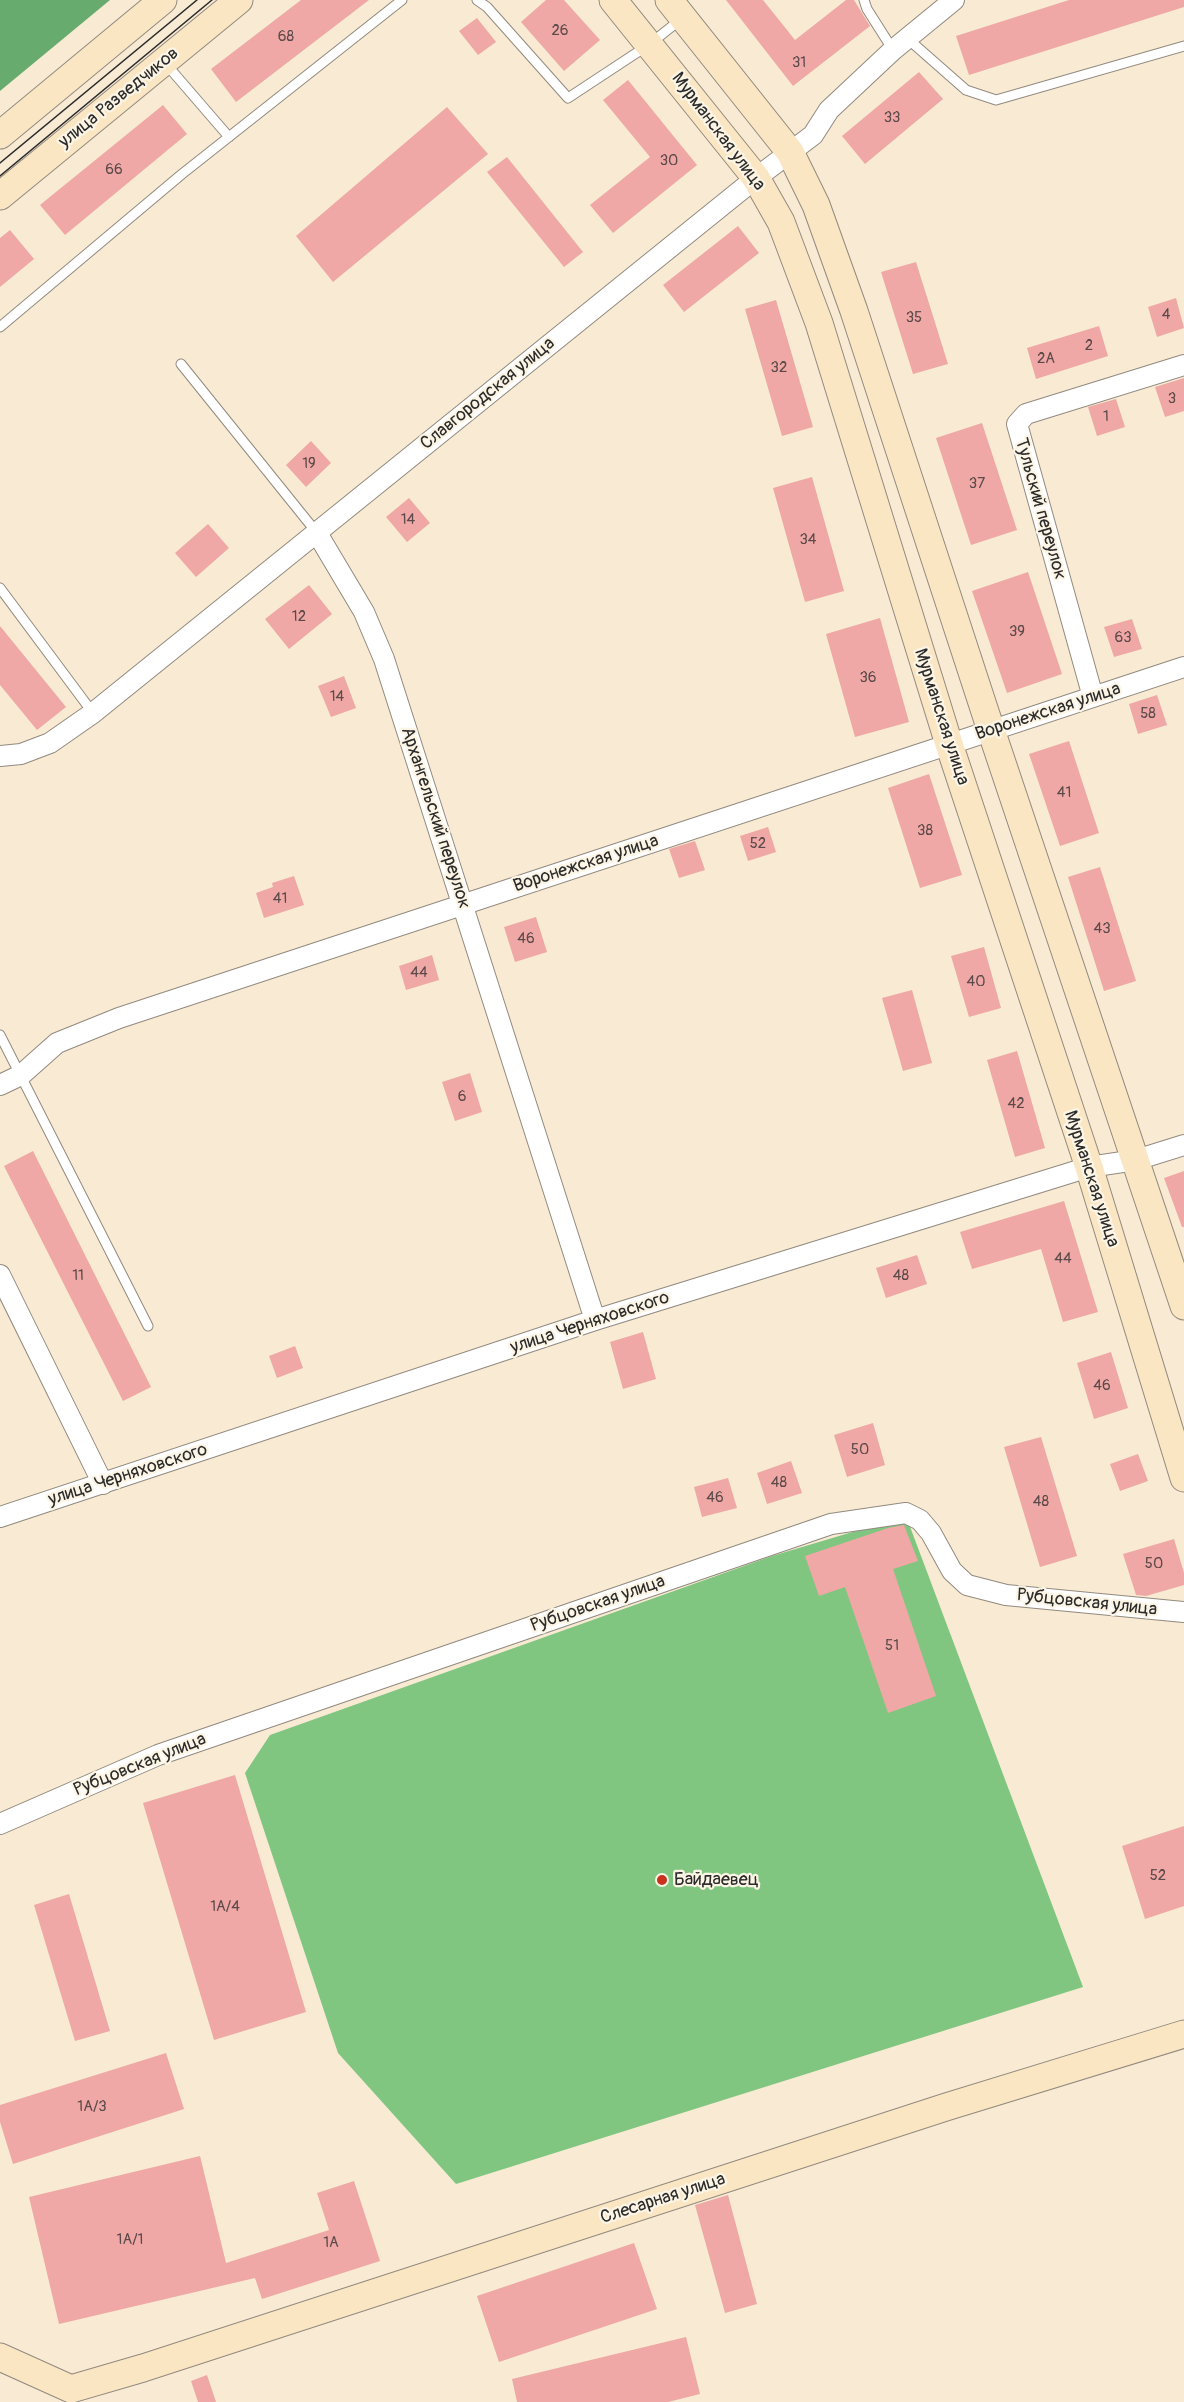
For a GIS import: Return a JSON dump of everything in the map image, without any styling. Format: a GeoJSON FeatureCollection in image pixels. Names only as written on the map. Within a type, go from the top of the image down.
{"type":"FeatureCollection","features":[{"type":"Feature","properties":{"kind":"main road"},"geometry":{"type":"LineString","coordinates":[[0,135],[163,0]]}},
{"type":"Feature","properties":{"kind":"main road","name":"улица Разведчиков"},"geometry":{"type":"LineString","coordinates":[[0,196],[238,0]]}},
{"type":"Feature","properties":{"kind":"main road","name":"Мурманская улица"},"geometry":{"type":"LineString","coordinates":[[613,0],[756,178],[781,222],[819,323],[949,744],[1089,1167],[1184,1478]]}},
{"type":"Feature","properties":{"kind":"main road"},"geometry":{"type":"LineString","coordinates":[[676,9],[790,152],[816,205],[854,311],[991,730],[1184,1306]]}},
{"type":"Feature","properties":{"kind":"main road","name":"Слесарная улица"},"geometry":{"type":"LineString","coordinates":[[66,2395],[191,2351],[946,2107],[1184,2034]]}},
{"type":"Feature","properties":{"kind":"main road"},"geometry":{"type":"LineString","coordinates":[[0,2357],[66,2395]]}},
{"type":"Feature","properties":{"kind":"street","name":"Славгородская улица"},"geometry":{"type":"LineString","coordinates":[[0,756],[21,754],[50,743],[93,713],[756,178],[813,135],[829,110],[900,44],[954,0]]}},
{"type":"Feature","properties":{"kind":"street","name":"Тульский переулок"},"geometry":{"type":"LineString","coordinates":[[1093,697],[1017,424],[1026,414],[1184,365]]}},
{"type":"Feature","properties":{"kind":"street","name":"Архангельский переулок"},"geometry":{"type":"LineString","coordinates":[[317,533],[364,612],[384,659],[595,1320]]}},
{"type":"Feature","properties":{"kind":"street","name":"Воронежская улица"},"geometry":{"type":"LineString","coordinates":[[0,1085],[21,1075],[57,1043],[119,1018],[1184,667]]}},
{"type":"Feature","properties":{"kind":"street","name":"улица Черняховского"},"geometry":{"type":"LineString","coordinates":[[0,1517],[595,1320],[1089,1167],[1136,1160],[1184,1145]]}},
{"type":"Feature","properties":{"kind":"street"},"geometry":{"type":"LineString","coordinates":[[0,1275],[103,1484]]}},
{"type":"Feature","properties":{"kind":"street","name":"Рубцовская улица"},"geometry":{"type":"LineString","coordinates":[[0,1824],[158,1755],[831,1524],[906,1513],[920,1520],[931,1533],[952,1571],[967,1585],[1006,1595],[1184,1612]]}},
{"type":"Feature","properties":{"kind":"lane"},"geometry":{"type":"LineString","coordinates":[[0,327],[182,174],[402,0]]}},
{"type":"Feature","properties":{"kind":"lane"},"geometry":{"type":"LineString","coordinates":[[477,0],[487,7],[568,98],[650,44],[676,9]]}},
{"type":"Feature","properties":{"kind":"lane"},"geometry":{"type":"LineString","coordinates":[[864,0],[867,9],[900,44],[966,90],[996,100],[1184,46]]}},
{"type":"Feature","properties":{"kind":"lane"},"geometry":{"type":"LineString","coordinates":[[164,61],[229,137]]}},
{"type":"Feature","properties":{"kind":"lane","name":"Архангельский переулок"},"geometry":{"type":"LineString","coordinates":[[181,364],[317,533]]}},
{"type":"Feature","properties":{"kind":"lane"},"geometry":{"type":"LineString","coordinates":[[0,588],[93,713]]}},
{"type":"Feature","properties":{"kind":"lane"},"geometry":{"type":"LineString","coordinates":[[0,1035],[148,1326]]}},
{"type":"Feature","properties":{"kind":"green space"},"geometry":{"type":"Polygon","coordinates":[[[0,0],[110,0],[0,91],[0,0]]]}},
{"type":"Feature","properties":{"kind":"green space","name":"Байдаевец"},"geometry":{"type":"Polygon","coordinates":[[[906,1516],[1083,1987],[456,2184],[338,2053],[245,1773],[270,1735],[772,1556],[906,1516]]]}},
{"type":"Feature","properties":{"kind":"building"},"geometry":{"type":"Polygon","coordinates":[[[301,0],[369,0],[236,102],[211,69],[301,0]]]}},
{"type":"Feature","properties":{"kind":"building"},"geometry":{"type":"Polygon","coordinates":[[[546,0],[564,0],[600,40],[564,71],[521,22],[546,0]]]}},
{"type":"Feature","properties":{"kind":"building"},"geometry":{"type":"Polygon","coordinates":[[[726,0],[763,0],[795,40],[846,0],[854,0],[870,26],[793,86],[726,0]]]}},
{"type":"Feature","properties":{"kind":"building"},"geometry":{"type":"Polygon","coordinates":[[[1069,0],[1184,0],[1184,7],[969,75],[956,36],[1069,0]]]}},
{"type":"Feature","properties":{"kind":"building"},"geometry":{"type":"Polygon","coordinates":[[[477,18],[496,42],[478,55],[459,31],[477,18]]]}},
{"type":"Feature","properties":{"kind":"building"},"geometry":{"type":"Polygon","coordinates":[[[919,72],[943,99],[865,164],[842,136],[919,72]]]}},
{"type":"Feature","properties":{"kind":"building"},"geometry":{"type":"Polygon","coordinates":[[[628,80],[697,165],[613,233],[590,205],[650,157],[603,100],[628,80]]]}},
{"type":"Feature","properties":{"kind":"building"},"geometry":{"type":"Polygon","coordinates":[[[163,105],[187,134],[65,235],[40,205],[163,105]]]}},
{"type":"Feature","properties":{"kind":"building"},"geometry":{"type":"Polygon","coordinates":[[[447,107],[488,154],[333,282],[296,236],[447,107]]]}},
{"type":"Feature","properties":{"kind":"building"},"geometry":{"type":"Polygon","coordinates":[[[507,157],[583,252],[564,267],[487,172],[507,157]]]}},
{"type":"Feature","properties":{"kind":"building"},"geometry":{"type":"Polygon","coordinates":[[[738,226],[759,253],[684,312],[663,285],[738,226]]]}},
{"type":"Feature","properties":{"kind":"building"},"geometry":{"type":"Polygon","coordinates":[[[10,230],[34,259],[0,287],[0,238],[10,230]]]}},
{"type":"Feature","properties":{"kind":"building"},"geometry":{"type":"Polygon","coordinates":[[[916,262],[948,364],[913,374],[881,272],[916,262]]]}},
{"type":"Feature","properties":{"kind":"building"},"geometry":{"type":"Polygon","coordinates":[[[1176,298],[1184,328],[1157,337],[1148,307],[1176,298]]]}},
{"type":"Feature","properties":{"kind":"building"},"geometry":{"type":"Polygon","coordinates":[[[776,300],[813,427],[782,436],[745,309],[776,300]]]}},
{"type":"Feature","properties":{"kind":"building"},"geometry":{"type":"Polygon","coordinates":[[[1099,326],[1108,356],[1036,379],[1027,348],[1099,326]]]}},
{"type":"Feature","properties":{"kind":"building"},"geometry":{"type":"Polygon","coordinates":[[[1184,378],[1184,411],[1165,417],[1155,387],[1184,378]]]}},
{"type":"Feature","properties":{"kind":"building"},"geometry":{"type":"Polygon","coordinates":[[[1116,399],[1125,427],[1097,436],[1088,407],[1116,399]]]}},
{"type":"Feature","properties":{"kind":"building"},"geometry":{"type":"Polygon","coordinates":[[[982,423],[1017,530],[971,545],[936,438],[982,423]]]}},
{"type":"Feature","properties":{"kind":"building"},"geometry":{"type":"Polygon","coordinates":[[[311,441],[331,463],[306,487],[286,465],[311,441]]]}},
{"type":"Feature","properties":{"kind":"building"},"geometry":{"type":"Polygon","coordinates":[[[812,477],[844,591],[805,602],[773,488],[812,477]]]}},
{"type":"Feature","properties":{"kind":"building"},"geometry":{"type":"Polygon","coordinates":[[[409,498],[430,523],[407,542],[386,517],[409,498]]]}},
{"type":"Feature","properties":{"kind":"building"},"geometry":{"type":"Polygon","coordinates":[[[208,524],[229,548],[196,577],[175,553],[208,524]]]}},
{"type":"Feature","properties":{"kind":"building"},"geometry":{"type":"Polygon","coordinates":[[[1028,572],[1062,674],[1007,693],[972,591],[1028,572]]]}},
{"type":"Feature","properties":{"kind":"building"},"geometry":{"type":"Polygon","coordinates":[[[309,585],[332,614],[289,649],[265,619],[309,585]]]}},
{"type":"Feature","properties":{"kind":"building"},"geometry":{"type":"Polygon","coordinates":[[[880,618],[909,722],[855,737],[826,634],[880,618]]]}},
{"type":"Feature","properties":{"kind":"building"},"geometry":{"type":"Polygon","coordinates":[[[1132,619],[1142,649],[1114,657],[1104,627],[1132,619]]]}},
{"type":"Feature","properties":{"kind":"building"},"geometry":{"type":"Polygon","coordinates":[[[0,626],[66,707],[37,730],[0,685],[0,626]]]}},
{"type":"Feature","properties":{"kind":"building"},"geometry":{"type":"Polygon","coordinates":[[[344,676],[356,708],[331,717],[318,686],[344,676]]]}},
{"type":"Feature","properties":{"kind":"building"},"geometry":{"type":"Polygon","coordinates":[[[1157,695],[1167,725],[1138,734],[1129,704],[1157,695]]]}},
{"type":"Feature","properties":{"kind":"building"},"geometry":{"type":"Polygon","coordinates":[[[1069,741],[1099,833],[1060,846],[1029,754],[1069,741]]]}},
{"type":"Feature","properties":{"kind":"building"},"geometry":{"type":"Polygon","coordinates":[[[929,774],[962,875],[920,888],[888,788],[929,774]]]}},
{"type":"Feature","properties":{"kind":"building"},"geometry":{"type":"Polygon","coordinates":[[[768,827],[776,852],[748,861],[740,836],[768,827]]]}},
{"type":"Feature","properties":{"kind":"building"},"geometry":{"type":"Polygon","coordinates":[[[695,841],[705,870],[679,878],[669,849],[695,841]]]}},
{"type":"Feature","properties":{"kind":"building"},"geometry":{"type":"Polygon","coordinates":[[[1100,867],[1136,981],[1104,991],[1068,877],[1100,867]]]}},
{"type":"Feature","properties":{"kind":"building"},"geometry":{"type":"Polygon","coordinates":[[[294,876],[304,905],[264,918],[256,893],[273,887],[272,883],[294,876]]]}},
{"type":"Feature","properties":{"kind":"building"},"geometry":{"type":"Polygon","coordinates":[[[536,917],[547,952],[515,962],[504,927],[536,917]]]}},
{"type":"Feature","properties":{"kind":"building"},"geometry":{"type":"Polygon","coordinates":[[[984,947],[1001,1008],[969,1017],[951,956],[984,947]]]}},
{"type":"Feature","properties":{"kind":"building"},"geometry":{"type":"Polygon","coordinates":[[[432,955],[439,980],[406,990],[399,966],[432,955]]]}},
{"type":"Feature","properties":{"kind":"building"},"geometry":{"type":"Polygon","coordinates":[[[912,990],[932,1063],[903,1071],[882,998],[912,990]]]}},
{"type":"Feature","properties":{"kind":"building"},"geometry":{"type":"Polygon","coordinates":[[[1017,1051],[1045,1148],[1015,1157],[987,1060],[1017,1051]]]}},
{"type":"Feature","properties":{"kind":"building"},"geometry":{"type":"Polygon","coordinates":[[[470,1073],[482,1112],[455,1121],[442,1082],[470,1073]]]}},
{"type":"Feature","properties":{"kind":"building"},"geometry":{"type":"Polygon","coordinates":[[[33,1151],[151,1387],[123,1401],[4,1166],[33,1151]]]}},
{"type":"Feature","properties":{"kind":"building"},"geometry":{"type":"Polygon","coordinates":[[[1184,1171],[1184,1227],[1182,1227],[1164,1178],[1184,1171]]]}},
{"type":"Feature","properties":{"kind":"building"},"geometry":{"type":"Polygon","coordinates":[[[1064,1201],[1098,1312],[1063,1322],[1041,1249],[972,1269],[960,1232],[1064,1201]]]}},
{"type":"Feature","properties":{"kind":"building"},"geometry":{"type":"Polygon","coordinates":[[[917,1255],[927,1284],[886,1298],[876,1268],[917,1255]]]}},
{"type":"Feature","properties":{"kind":"building"},"geometry":{"type":"Polygon","coordinates":[[[643,1332],[656,1379],[623,1389],[610,1342],[643,1332]]]}},
{"type":"Feature","properties":{"kind":"building"},"geometry":{"type":"Polygon","coordinates":[[[295,1346],[303,1368],[277,1378],[269,1356],[295,1346]]]}},
{"type":"Feature","properties":{"kind":"building"},"geometry":{"type":"Polygon","coordinates":[[[1111,1352],[1128,1408],[1094,1419],[1077,1363],[1111,1352]]]}},
{"type":"Feature","properties":{"kind":"building"},"geometry":{"type":"Polygon","coordinates":[[[873,1423],[885,1465],[847,1477],[834,1435],[873,1423]]]}},
{"type":"Feature","properties":{"kind":"building"},"geometry":{"type":"Polygon","coordinates":[[[1041,1437],[1077,1556],[1040,1567],[1004,1447],[1041,1437]]]}},
{"type":"Feature","properties":{"kind":"building"},"geometry":{"type":"Polygon","coordinates":[[[1138,1454],[1148,1481],[1120,1491],[1110,1464],[1138,1454]]]}},
{"type":"Feature","properties":{"kind":"building"},"geometry":{"type":"Polygon","coordinates":[[[791,1461],[802,1493],[767,1504],[757,1473],[791,1461]]]}},
{"type":"Feature","properties":{"kind":"building"},"geometry":{"type":"Polygon","coordinates":[[[728,1478],[737,1508],[702,1517],[694,1487],[728,1478]]]}},
{"type":"Feature","properties":{"kind":"building"},"geometry":{"type":"Polygon","coordinates":[[[904,1525],[918,1561],[893,1569],[936,1696],[888,1713],[845,1587],[819,1596],[805,1556],[888,1528],[904,1525]]]}},
{"type":"Feature","properties":{"kind":"building"},"geometry":{"type":"Polygon","coordinates":[[[1174,1539],[1184,1573],[1184,1585],[1146,1596],[1136,1595],[1123,1554],[1174,1539]]]}},
{"type":"Feature","properties":{"kind":"building"},"geometry":{"type":"Polygon","coordinates":[[[235,1775],[306,2012],[214,2040],[143,1803],[235,1775]]]}},
{"type":"Feature","properties":{"kind":"building"},"geometry":{"type":"Polygon","coordinates":[[[1184,1826],[1184,1906],[1145,1919],[1122,1846],[1184,1826]]]}},
{"type":"Feature","properties":{"kind":"building"},"geometry":{"type":"Polygon","coordinates":[[[69,1894],[110,2031],[75,2041],[34,1905],[69,1894]]]}},
{"type":"Feature","properties":{"kind":"building"},"geometry":{"type":"Polygon","coordinates":[[[166,2053],[184,2109],[13,2164],[0,2122],[0,2105],[166,2053]]]}},
{"type":"Feature","properties":{"kind":"building"},"geometry":{"type":"Polygon","coordinates":[[[200,2156],[226,2263],[329,2230],[317,2193],[354,2181],[380,2261],[262,2299],[255,2278],[59,2324],[29,2197],[200,2156]]]}},
{"type":"Feature","properties":{"kind":"building"},"geometry":{"type":"Polygon","coordinates":[[[728,2195],[757,2304],[725,2313],[695,2205],[728,2195]]]}},
{"type":"Feature","properties":{"kind":"building"},"geometry":{"type":"Polygon","coordinates":[[[634,2243],[657,2309],[499,2362],[477,2296],[634,2243]]]}},
{"type":"Feature","properties":{"kind":"building"},"geometry":{"type":"Polygon","coordinates":[[[686,2337],[700,2394],[668,2402],[517,2402],[512,2379],[686,2337]]]}},
{"type":"Feature","properties":{"kind":"building"},"geometry":{"type":"Polygon","coordinates":[[[207,2375],[216,2402],[198,2402],[191,2381],[207,2375]]]}},
{"type":"Feature","properties":{"kind":"tram line"},"geometry":{"type":"LineString","coordinates":[[0,163],[197,0]]}},
{"type":"Feature","properties":{"kind":"tram line"},"geometry":{"type":"LineString","coordinates":[[0,176],[212,0]]}},
{"type":"Feature","properties":{"kind":"place","name":"Байдаевец"},"geometry":{"type":"Point","coordinates":[662,1880]}}]}
